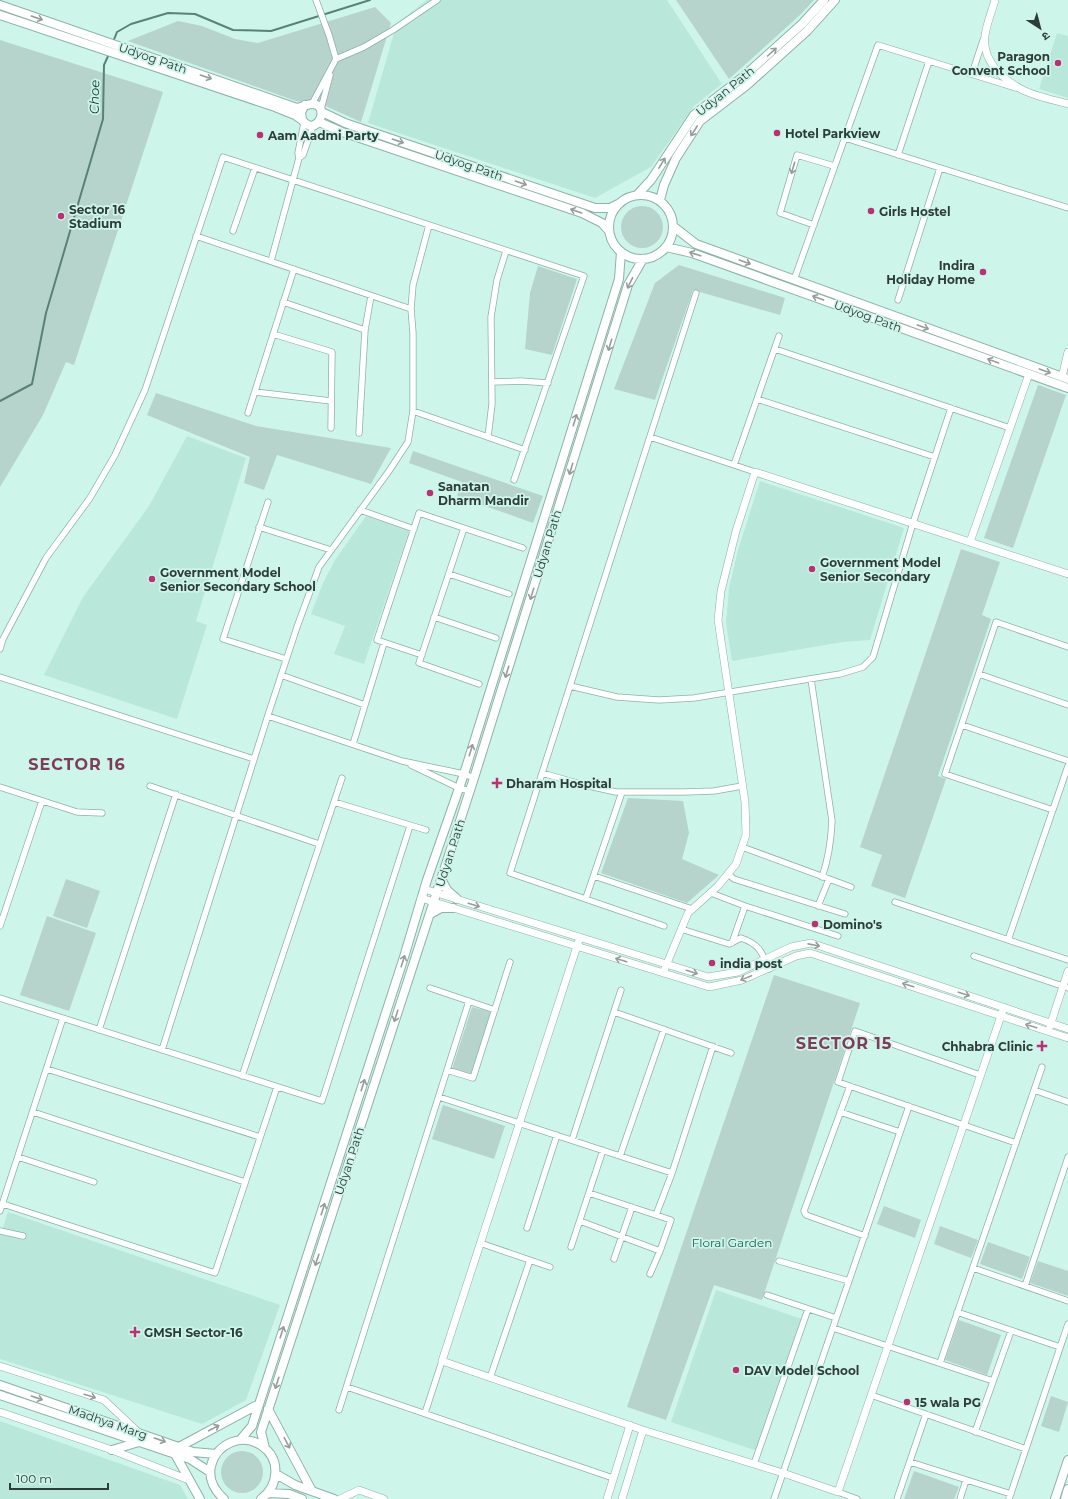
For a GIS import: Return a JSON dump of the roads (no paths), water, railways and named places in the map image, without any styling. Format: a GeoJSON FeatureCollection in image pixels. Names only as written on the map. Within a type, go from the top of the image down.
{"type":"FeatureCollection","features":[{"type":"Feature","properties":{"kind":"main road","name":"Udyan Path"},"geometry":{"type":"LineString","coordinates":[[638,194],[651,180],[694,115],[743,77],[802,24],[824,0]]}},
{"type":"Feature","properties":{"kind":"main road","name":"Udyan Path"},"geometry":{"type":"LineString","coordinates":[[660,200],[664,185],[676,158],[700,121],[752,80],[807,31],[835,0]]}},
{"type":"Feature","properties":{"kind":"main road","name":"Udyog Path"},"geometry":{"type":"LineString","coordinates":[[0,5],[95,38],[128,54],[275,107],[309,123],[342,132],[582,213],[602,223],[609,231]]}},
{"type":"Feature","properties":{"kind":"main road","name":"Udyog Path"},"geometry":{"type":"LineString","coordinates":[[0,15],[92,46],[128,54],[297,108],[309,104]]}},
{"type":"Feature","properties":{"kind":"main road"},"geometry":{"type":"LineString","coordinates":[[309,104],[316,104],[321,111],[322,118],[309,123],[301,112],[309,104]]}},
{"type":"Feature","properties":{"kind":"main road","name":"Udyog Path"},"geometry":{"type":"LineString","coordinates":[[321,111],[345,123],[595,208],[610,208],[618,204]]}},
{"type":"Feature","properties":{"kind":"main road"},"geometry":{"type":"LineString","coordinates":[[638,194],[650,195],[660,200],[670,212],[674,227],[672,238],[666,247],[658,254],[643,259],[631,258],[621,252],[614,245],[609,231],[610,216],[618,204],[629,196],[638,194]]}},
{"type":"Feature","properties":{"kind":"main road","name":"Udyog Path"},"geometry":{"type":"LineString","coordinates":[[674,227],[696,244],[1065,378]]}},
{"type":"Feature","properties":{"kind":"main road","name":"Udyog Path"},"geometry":{"type":"LineString","coordinates":[[666,247],[692,253],[1068,388]]}},
{"type":"Feature","properties":{"kind":"main road","name":"Udyan Path"},"geometry":{"type":"LineString","coordinates":[[240,1440],[252,1426],[402,965],[421,898],[464,774],[619,279],[621,252]]}},
{"type":"Feature","properties":{"kind":"main road","name":"Udyan Path"},"geometry":{"type":"LineString","coordinates":[[265,1448],[261,1432],[268,1409],[470,791],[628,285],[643,259]]}},
{"type":"Feature","properties":{"kind":"main road"},"geometry":{"type":"LineString","coordinates":[[441,879],[447,890],[457,899]]}},
{"type":"Feature","properties":{"kind":"main road"},"geometry":{"type":"LineString","coordinates":[[430,914],[441,908],[453,908]]}},
{"type":"Feature","properties":{"kind":"main road","name":"Madhya Marg"},"geometry":{"type":"LineString","coordinates":[[0,1385],[138,1433],[177,1450],[210,1472]]}},
{"type":"Feature","properties":{"kind":"main road","name":"Madhya Marg"},"geometry":{"type":"LineString","coordinates":[[0,1395],[139,1442],[177,1450],[216,1454]]}},
{"type":"Feature","properties":{"kind":"main road"},"geometry":{"type":"LineString","coordinates":[[200,1499],[189,1480],[177,1450],[259,1404]]}},
{"type":"Feature","properties":{"kind":"main road"},"geometry":{"type":"LineString","coordinates":[[268,1409],[312,1491]]}},
{"type":"Feature","properties":{"kind":"main road"},"geometry":{"type":"LineString","coordinates":[[224,1499],[218,1494],[213,1485],[210,1472],[213,1459],[216,1454],[226,1445],[240,1440],[259,1444],[265,1448],[275,1464],[276,1474],[273,1486],[261,1499]]}},
{"type":"Feature","properties":{"kind":"main road"},"geometry":{"type":"LineString","coordinates":[[112,1450],[139,1442]]}},
{"type":"Feature","properties":{"kind":"main road"},"geometry":{"type":"LineString","coordinates":[[1055,1499],[1068,1460]]}},
{"type":"Feature","properties":{"kind":"main road"},"geometry":{"type":"LineString","coordinates":[[276,1474],[295,1485],[334,1499]]}},
{"type":"Feature","properties":{"kind":"main road"},"geometry":{"type":"LineString","coordinates":[[1065,1499],[1068,1490]]}},
{"type":"Feature","properties":{"kind":"main road"},"geometry":{"type":"LineString","coordinates":[[268,1493],[289,1494],[302,1499]]}},
{"type":"Feature","properties":{"kind":"street"},"geometry":{"type":"LineString","coordinates":[[316,0],[329,35],[334,62],[321,111]]}},
{"type":"Feature","properties":{"kind":"street"},"geometry":{"type":"LineString","coordinates":[[309,104],[334,62],[370,44],[437,0]]}},
{"type":"Feature","properties":{"kind":"street"},"geometry":{"type":"LineString","coordinates":[[972,74],[995,0]]}},
{"type":"Feature","properties":{"kind":"street"},"geometry":{"type":"LineString","coordinates":[[985,36],[986,54],[992,64],[1003,76],[1022,90]]}},
{"type":"Feature","properties":{"kind":"street"},"geometry":{"type":"LineString","coordinates":[[794,280],[878,45],[1068,104]]}},
{"type":"Feature","properties":{"kind":"street"},"geometry":{"type":"LineString","coordinates":[[898,155],[929,61]]}},
{"type":"Feature","properties":{"kind":"street"},"geometry":{"type":"LineString","coordinates":[[299,158],[303,155],[309,123]]}},
{"type":"Feature","properties":{"kind":"street"},"geometry":{"type":"LineString","coordinates":[[271,261],[299,158],[298,153],[309,123]]}},
{"type":"Feature","properties":{"kind":"street"},"geometry":{"type":"LineString","coordinates":[[845,138],[1068,208]]}},
{"type":"Feature","properties":{"kind":"street"},"geometry":{"type":"LineString","coordinates":[[814,225],[780,213],[797,155],[834,166]]}},
{"type":"Feature","properties":{"kind":"street"},"geometry":{"type":"LineString","coordinates":[[0,649],[3,638],[46,558],[90,498],[115,454],[145,390],[222,157],[584,276],[514,480]]}},
{"type":"Feature","properties":{"kind":"street"},"geometry":{"type":"LineString","coordinates":[[233,231],[255,168]]}},
{"type":"Feature","properties":{"kind":"street"},"geometry":{"type":"LineString","coordinates":[[898,300],[940,168]]}},
{"type":"Feature","properties":{"kind":"street"},"geometry":{"type":"LineString","coordinates":[[162,1050],[286,659],[319,567],[389,471],[408,442],[413,411],[413,333],[411,309],[413,285],[429,225]]}},
{"type":"Feature","properties":{"kind":"street"},"geometry":{"type":"LineString","coordinates":[[196,236],[411,309]]}},
{"type":"Feature","properties":{"kind":"street"},"geometry":{"type":"LineString","coordinates":[[488,437],[492,404],[491,317],[498,280],[506,251]]}},
{"type":"Feature","properties":{"kind":"street"},"geometry":{"type":"LineString","coordinates":[[248,413],[294,269]]}},
{"type":"Feature","properties":{"kind":"street"},"geometry":{"type":"LineString","coordinates":[[664,926],[510,873],[696,293]]}},
{"type":"Feature","properties":{"kind":"street"},"geometry":{"type":"LineString","coordinates":[[359,433],[365,330],[371,296]]}},
{"type":"Feature","properties":{"kind":"street"},"geometry":{"type":"LineString","coordinates":[[283,302],[365,330]]}},
{"type":"Feature","properties":{"kind":"street"},"geometry":{"type":"LineString","coordinates":[[273,334],[332,352],[331,428]]}},
{"type":"Feature","properties":{"kind":"street"},"geometry":{"type":"LineString","coordinates":[[734,465],[779,336]]}},
{"type":"Feature","properties":{"kind":"street"},"geometry":{"type":"LineString","coordinates":[[775,349],[1010,428]]}},
{"type":"Feature","properties":{"kind":"street"},"geometry":{"type":"LineString","coordinates":[[1065,378],[1068,352]]}},
{"type":"Feature","properties":{"kind":"street"},"geometry":{"type":"LineString","coordinates":[[970,542],[1029,374]]}},
{"type":"Feature","properties":{"kind":"street"},"geometry":{"type":"LineString","coordinates":[[492,382],[521,381],[548,383]]}},
{"type":"Feature","properties":{"kind":"street"},"geometry":{"type":"LineString","coordinates":[[255,392],[331,400]]}},
{"type":"Feature","properties":{"kind":"street"},"geometry":{"type":"LineString","coordinates":[[757,399],[935,456]]}},
{"type":"Feature","properties":{"kind":"street"},"geometry":{"type":"LineString","coordinates":[[570,686],[617,697],[659,700],[694,698],[728,691],[840,674],[863,667],[873,657],[913,523],[951,408]]}},
{"type":"Feature","properties":{"kind":"street"},"geometry":{"type":"LineString","coordinates":[[413,411],[525,450]]}},
{"type":"Feature","properties":{"kind":"street"},"geometry":{"type":"LineString","coordinates":[[650,437],[1068,574]]}},
{"type":"Feature","properties":{"kind":"street"},"geometry":{"type":"LineString","coordinates":[[663,973],[688,913],[718,886],[736,864],[746,835],[742,786],[718,620],[721,591],[736,531],[756,472]]}},
{"type":"Feature","properties":{"kind":"street"},"geometry":{"type":"LineString","coordinates":[[268,502],[223,639],[286,659]]}},
{"type":"Feature","properties":{"kind":"street"},"geometry":{"type":"LineString","coordinates":[[360,510],[414,529]]}},
{"type":"Feature","properties":{"kind":"street"},"geometry":{"type":"LineString","coordinates":[[422,655],[377,640],[419,514],[523,548]]}},
{"type":"Feature","properties":{"kind":"street"},"geometry":{"type":"LineString","coordinates":[[259,527],[331,550]]}},
{"type":"Feature","properties":{"kind":"street"},"geometry":{"type":"LineString","coordinates":[[464,528],[419,663],[479,684]]}},
{"type":"Feature","properties":{"kind":"street"},"geometry":{"type":"LineString","coordinates":[[449,574],[509,594]]}},
{"type":"Feature","properties":{"kind":"street"},"geometry":{"type":"LineString","coordinates":[[434,617],[496,638]]}},
{"type":"Feature","properties":{"kind":"street"},"geometry":{"type":"LineString","coordinates":[[1053,810],[946,774],[996,622],[1068,647]]}},
{"type":"Feature","properties":{"kind":"street"},"geometry":{"type":"LineString","coordinates":[[353,744],[384,643]]}},
{"type":"Feature","properties":{"kind":"street"},"geometry":{"type":"LineString","coordinates":[[979,674],[1068,705]]}},
{"type":"Feature","properties":{"kind":"street"},"geometry":{"type":"LineString","coordinates":[[281,675],[365,704]]}},
{"type":"Feature","properties":{"kind":"street"},"geometry":{"type":"LineString","coordinates":[[0,677],[254,759]]}},
{"type":"Feature","properties":{"kind":"street"},"geometry":{"type":"LineString","coordinates":[[811,679],[832,821],[828,862],[822,877]]}},
{"type":"Feature","properties":{"kind":"street"},"geometry":{"type":"LineString","coordinates":[[268,716],[402,761],[459,788],[470,791]]}},
{"type":"Feature","properties":{"kind":"street"},"geometry":{"type":"LineString","coordinates":[[962,725],[1068,761]]}},
{"type":"Feature","properties":{"kind":"street"},"geometry":{"type":"LineString","coordinates":[[402,761],[464,774],[474,778]]}},
{"type":"Feature","properties":{"kind":"street"},"geometry":{"type":"LineString","coordinates":[[1008,940],[1068,766]]}},
{"type":"Feature","properties":{"kind":"street"},"geometry":{"type":"LineString","coordinates":[[542,773],[584,785],[622,792],[714,791],[742,786]]}},
{"type":"Feature","properties":{"kind":"street"},"geometry":{"type":"LineString","coordinates":[[242,1076],[342,778]]}},
{"type":"Feature","properties":{"kind":"street"},"geometry":{"type":"LineString","coordinates":[[150,786],[236,814],[319,844]]}},
{"type":"Feature","properties":{"kind":"street"},"geometry":{"type":"LineString","coordinates":[[0,787],[77,812],[102,813]]}},
{"type":"Feature","properties":{"kind":"street"},"geometry":{"type":"LineString","coordinates":[[586,898],[622,792]]}},
{"type":"Feature","properties":{"kind":"street"},"geometry":{"type":"LineString","coordinates":[[99,1030],[176,794]]}},
{"type":"Feature","properties":{"kind":"street"},"geometry":{"type":"LineString","coordinates":[[0,926],[42,801]]}},
{"type":"Feature","properties":{"kind":"street"},"geometry":{"type":"LineString","coordinates":[[334,802],[426,830]]}},
{"type":"Feature","properties":{"kind":"street"},"geometry":{"type":"LineString","coordinates":[[0,998],[322,1101],[410,826]]}},
{"type":"Feature","properties":{"kind":"street"},"geometry":{"type":"LineString","coordinates":[[742,847],[851,887]]}},
{"type":"Feature","properties":{"kind":"street"},"geometry":{"type":"LineString","coordinates":[[728,874],[734,879],[845,914]]}},
{"type":"Feature","properties":{"kind":"street"},"geometry":{"type":"LineString","coordinates":[[594,876],[692,909]]}},
{"type":"Feature","properties":{"kind":"street"},"geometry":{"type":"LineString","coordinates":[[818,906],[829,879]]}},
{"type":"Feature","properties":{"kind":"street"},"geometry":{"type":"LineString","coordinates":[[424,889],[708,977],[738,972],[791,947],[811,943],[1068,1029]]}},
{"type":"Feature","properties":{"kind":"street"},"geometry":{"type":"LineString","coordinates":[[711,893],[744,906],[838,936]]}},
{"type":"Feature","properties":{"kind":"street"},"geometry":{"type":"LineString","coordinates":[[421,898],[709,987],[742,980],[796,956],[810,953],[1068,1038]]}},
{"type":"Feature","properties":{"kind":"street"},"geometry":{"type":"LineString","coordinates":[[895,902],[1068,960]]}},
{"type":"Feature","properties":{"kind":"street"},"geometry":{"type":"LineString","coordinates":[[732,943],[744,906]]}},
{"type":"Feature","properties":{"kind":"street"},"geometry":{"type":"LineString","coordinates":[[681,929],[732,943],[741,938],[755,944],[761,950],[769,968]]}},
{"type":"Feature","properties":{"kind":"street"},"geometry":{"type":"LineString","coordinates":[[425,1414],[580,937]]}},
{"type":"Feature","properties":{"kind":"street"},"geometry":{"type":"LineString","coordinates":[[974,956],[1065,987]]}},
{"type":"Feature","properties":{"kind":"street"},"geometry":{"type":"LineString","coordinates":[[447,1070],[473,1078],[510,962]]}},
{"type":"Feature","properties":{"kind":"street"},"geometry":{"type":"LineString","coordinates":[[1048,1031],[1065,987],[1068,971]]}},
{"type":"Feature","properties":{"kind":"street"},"geometry":{"type":"LineString","coordinates":[[430,988],[495,1010]]}},
{"type":"Feature","properties":{"kind":"street"},"geometry":{"type":"LineString","coordinates":[[572,1140],[621,990]]}},
{"type":"Feature","properties":{"kind":"street"},"geometry":{"type":"LineString","coordinates":[[339,1410],[469,1001]]}},
{"type":"Feature","properties":{"kind":"street"},"geometry":{"type":"LineString","coordinates":[[838,1492],[1004,1007]]}},
{"type":"Feature","properties":{"kind":"street"},"geometry":{"type":"LineString","coordinates":[[614,1012],[713,1046],[731,1054]]}},
{"type":"Feature","properties":{"kind":"street"},"geometry":{"type":"LineString","coordinates":[[0,1211],[63,1018]]}},
{"type":"Feature","properties":{"kind":"street"},"geometry":{"type":"LineString","coordinates":[[620,1156],[664,1029]]}},
{"type":"Feature","properties":{"kind":"street"},"geometry":{"type":"LineString","coordinates":[[980,1075],[855,1030],[838,1082],[1016,1143]]}},
{"type":"Feature","properties":{"kind":"street"},"geometry":{"type":"LineString","coordinates":[[656,1215],[672,1173],[713,1046]]}},
{"type":"Feature","properties":{"kind":"street"},"geometry":{"type":"LineString","coordinates":[[940,1363],[1042,1066]]}},
{"type":"Feature","properties":{"kind":"street"},"geometry":{"type":"LineString","coordinates":[[47,1069],[260,1137]]}},
{"type":"Feature","properties":{"kind":"street"},"geometry":{"type":"LineString","coordinates":[[850,1086],[804,1211],[806,1215],[865,1236]]}},
{"type":"Feature","properties":{"kind":"street"},"geometry":{"type":"LineString","coordinates":[[2,1204],[215,1273],[277,1087]]}},
{"type":"Feature","properties":{"kind":"street"},"geometry":{"type":"LineString","coordinates":[[1034,1090],[1068,1102]]}},
{"type":"Feature","properties":{"kind":"street"},"geometry":{"type":"LineString","coordinates":[[439,1097],[672,1173]]}},
{"type":"Feature","properties":{"kind":"street"},"geometry":{"type":"LineString","coordinates":[[774,1499],[909,1106]]}},
{"type":"Feature","properties":{"kind":"street"},"geometry":{"type":"LineString","coordinates":[[33,1112],[245,1182]]}},
{"type":"Feature","properties":{"kind":"street"},"geometry":{"type":"LineString","coordinates":[[840,1112],[900,1132]]}},
{"type":"Feature","properties":{"kind":"street"},"geometry":{"type":"LineString","coordinates":[[527,1228],[557,1135]]}},
{"type":"Feature","properties":{"kind":"street"},"geometry":{"type":"LineString","coordinates":[[572,1247],[603,1150]]}},
{"type":"Feature","properties":{"kind":"street"},"geometry":{"type":"LineString","coordinates":[[18,1157],[94,1182]]}},
{"type":"Feature","properties":{"kind":"street"},"geometry":{"type":"LineString","coordinates":[[1025,1286],[1068,1157]]}},
{"type":"Feature","properties":{"kind":"street"},"geometry":{"type":"LineString","coordinates":[[589,1193],[671,1220],[650,1274]]}},
{"type":"Feature","properties":{"kind":"street"},"geometry":{"type":"LineString","coordinates":[[614,1259],[632,1207]]}},
{"type":"Feature","properties":{"kind":"street"},"geometry":{"type":"LineString","coordinates":[[580,1221],[660,1251]]}},
{"type":"Feature","properties":{"kind":"street"},"geometry":{"type":"LineString","coordinates":[[0,1231],[23,1236]]}},
{"type":"Feature","properties":{"kind":"street"},"geometry":{"type":"LineString","coordinates":[[480,1243],[550,1267]]}},
{"type":"Feature","properties":{"kind":"street"},"geometry":{"type":"LineString","coordinates":[[490,1378],[530,1260]]}},
{"type":"Feature","properties":{"kind":"street"},"geometry":{"type":"LineString","coordinates":[[779,1261],[849,1280]]}},
{"type":"Feature","properties":{"kind":"street"},"geometry":{"type":"LineString","coordinates":[[973,1268],[1068,1301]]}},
{"type":"Feature","properties":{"kind":"street"},"geometry":{"type":"LineString","coordinates":[[767,1295],[836,1318]]}},
{"type":"Feature","properties":{"kind":"street"},"geometry":{"type":"LineString","coordinates":[[754,1464],[808,1309]]}},
{"type":"Feature","properties":{"kind":"street"},"geometry":{"type":"LineString","coordinates":[[958,1312],[1060,1347]]}},
{"type":"Feature","properties":{"kind":"street"},"geometry":{"type":"LineString","coordinates":[[910,1462],[966,1480],[1010,1497],[1068,1324]]}},
{"type":"Feature","properties":{"kind":"street"},"geometry":{"type":"LineString","coordinates":[[833,1328],[993,1381]]}},
{"type":"Feature","properties":{"kind":"street"},"geometry":{"type":"LineString","coordinates":[[975,1432],[1011,1331]]}},
{"type":"Feature","properties":{"kind":"street"},"geometry":{"type":"LineString","coordinates":[[442,1361],[643,1430],[783,1473],[857,1499]]}},
{"type":"Feature","properties":{"kind":"street"},"geometry":{"type":"LineString","coordinates":[[0,1366],[104,1400],[138,1433]]}},
{"type":"Feature","properties":{"kind":"street"},"geometry":{"type":"LineString","coordinates":[[347,1387],[613,1478]]}},
{"type":"Feature","properties":{"kind":"street"},"geometry":{"type":"LineString","coordinates":[[871,1395],[1026,1449]]}},
{"type":"Feature","properties":{"kind":"street"},"geometry":{"type":"LineString","coordinates":[[0,1412],[112,1450],[189,1480]]}},
{"type":"Feature","properties":{"kind":"street"},"geometry":{"type":"LineString","coordinates":[[897,1499],[926,1414]]}},
{"type":"Feature","properties":{"kind":"street"},"geometry":{"type":"LineString","coordinates":[[607,1499],[630,1425]]}},
{"type":"Feature","properties":{"kind":"street"},"geometry":{"type":"LineString","coordinates":[[622,1499],[643,1430]]}},
{"type":"Feature","properties":{"kind":"street"},"geometry":{"type":"LineString","coordinates":[[960,1499],[966,1480]]}},
{"type":"Feature","properties":{"kind":"street"},"geometry":{"type":"LineString","coordinates":[[340,1499],[359,1490],[384,1499]]}},
{"type":"Feature","properties":{"kind":"waterway","name":"Choe"},"geometry":{"type":"LineString","coordinates":[[113,42],[117,32],[131,24],[168,13],[195,14],[233,30],[271,31],[370,0]]}},
{"type":"Feature","properties":{"kind":"waterway","name":"Choe"},"geometry":{"type":"LineString","coordinates":[[0,401],[32,384],[46,313],[103,119],[104,65],[109,54]]}},
{"type":"Feature","properties":{"kind":"place","name":"Paragon Convent School"},"geometry":{"type":"Point","coordinates":[1058,63]}},
{"type":"Feature","properties":{"kind":"place","name":"Hotel Parkview"},"geometry":{"type":"Point","coordinates":[777,133]}},
{"type":"Feature","properties":{"kind":"place","name":"Aam Aadmi Party"},"geometry":{"type":"Point","coordinates":[260,135]}},
{"type":"Feature","properties":{"kind":"place","name":"Girls Hostel"},"geometry":{"type":"Point","coordinates":[871,211]}},
{"type":"Feature","properties":{"kind":"place","name":"Sector 16 Stadium"},"geometry":{"type":"Point","coordinates":[61,216]}},
{"type":"Feature","properties":{"kind":"place","name":"Indira Holiday Home"},"geometry":{"type":"Point","coordinates":[983,272]}},
{"type":"Feature","properties":{"kind":"place","name":"Sanatan Dharm Mandir"},"geometry":{"type":"Point","coordinates":[430,493]}},
{"type":"Feature","properties":{"kind":"place","name":"Government Model Senior Secondary"},"geometry":{"type":"Point","coordinates":[812,569]}},
{"type":"Feature","properties":{"kind":"place","name":"Government Model Senior Secondary School"},"geometry":{"type":"Point","coordinates":[152,579]}},
{"type":"Feature","properties":{"kind":"place","name":"Dharam Hospital"},"geometry":{"type":"Point","coordinates":[497,783]}},
{"type":"Feature","properties":{"kind":"place","name":"Domino's"},"geometry":{"type":"Point","coordinates":[815,924]}},
{"type":"Feature","properties":{"kind":"place","name":"india post"},"geometry":{"type":"Point","coordinates":[712,963]}},
{"type":"Feature","properties":{"kind":"place","name":"Chhabra Clinic"},"geometry":{"type":"Point","coordinates":[1042,1046]}},
{"type":"Feature","properties":{"kind":"place","name":"GMSH Sector-16"},"geometry":{"type":"Point","coordinates":[135,1332]}},
{"type":"Feature","properties":{"kind":"place","name":"DAV Model School"},"geometry":{"type":"Point","coordinates":[736,1370]}},
{"type":"Feature","properties":{"kind":"place","name":"15 wala PG"},"geometry":{"type":"Point","coordinates":[907,1402]}},
{"type":"Feature","properties":{"kind":"district","name":"SECTOR 16"},"geometry":{"type":"Point","coordinates":[77,764]}},
{"type":"Feature","properties":{"kind":"district","name":"SECTOR 15"},"geometry":{"type":"Point","coordinates":[844,1043]}},
{"type":"Feature","properties":{"kind":"park label","name":"Floral Garden"},"geometry":{"type":"Point","coordinates":[732,1242]}}]}
